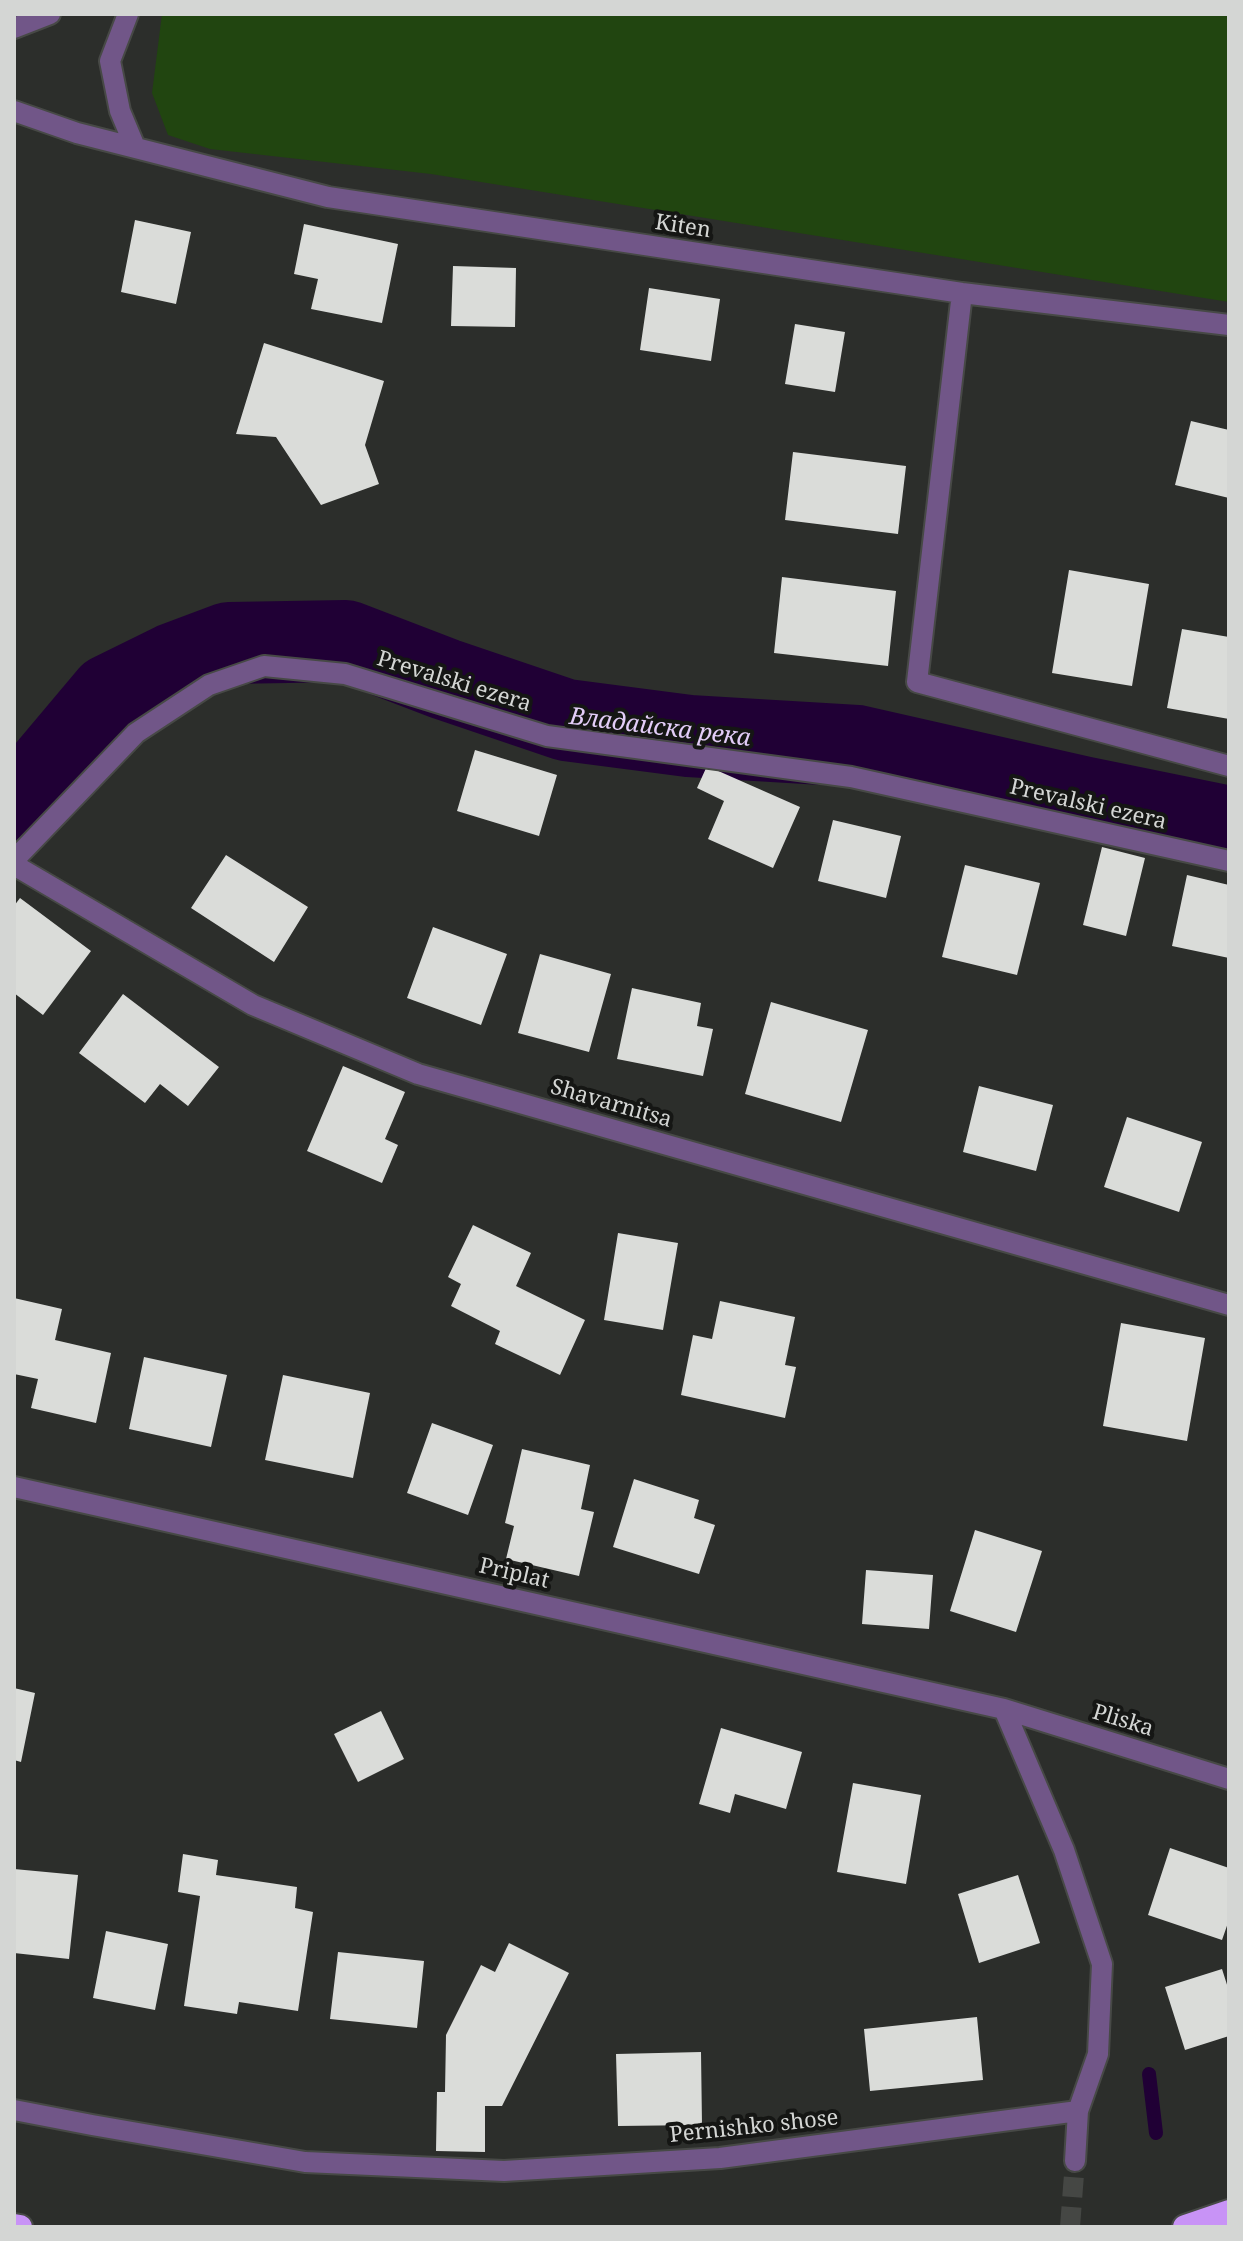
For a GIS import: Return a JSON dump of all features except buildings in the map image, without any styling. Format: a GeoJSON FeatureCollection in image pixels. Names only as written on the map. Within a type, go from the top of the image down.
{"type":"FeatureCollection","features":[{"type":"Feature","properties":{"kind":"highway"},"geometry":{"type":"LineString","coordinates":[[1185,2227],[1229,2212]]}},
{"type":"Feature","properties":{"kind":"highway"},"geometry":{"type":"LineString","coordinates":[[14,2226],[20,2227]]}},
{"type":"Feature","properties":{"kind":"street"},"geometry":{"type":"LineString","coordinates":[[14,28],[50,14]]}},
{"type":"Feature","properties":{"kind":"street"},"geometry":{"type":"LineString","coordinates":[[128,14],[110,61],[120,111],[135,147]]}},
{"type":"Feature","properties":{"kind":"street","name":"Kiten"},"geometry":{"type":"LineString","coordinates":[[14,111],[77,133],[328,197],[962,293],[1229,325]]}},
{"type":"Feature","properties":{"kind":"street"},"geometry":{"type":"LineString","coordinates":[[962,293],[917,682],[1229,766]]}},
{"type":"Feature","properties":{"kind":"street","name":"Prevalski ezera"},"geometry":{"type":"LineString","coordinates":[[14,862],[136,733],[209,685],[264,666],[345,674],[547,736],[851,777],[1229,861]]}},
{"type":"Feature","properties":{"kind":"street","name":"Shavarnitsa"},"geometry":{"type":"LineString","coordinates":[[14,862],[253,1005],[418,1074],[1229,1305]]}},
{"type":"Feature","properties":{"kind":"street","name":"Priplat"},"geometry":{"type":"LineString","coordinates":[[14,1487],[1004,1709]]}},
{"type":"Feature","properties":{"kind":"street"},"geometry":{"type":"LineString","coordinates":[[1004,1709],[1064,1850],[1102,1964],[1098,2054],[1078,2111],[1075,2161]]}},
{"type":"Feature","properties":{"kind":"street","name":"Pliska"},"geometry":{"type":"LineString","coordinates":[[1004,1709],[1229,1779]]}},
{"type":"Feature","properties":{"kind":"street","name":"Pernishko shose"},"geometry":{"type":"LineString","coordinates":[[14,2110],[305,2162],[504,2171],[720,2158],[1078,2111]]}},
{"type":"Feature","properties":{"kind":"green space"},"geometry":{"type":"Polygon","coordinates":[[[162,14],[1229,14],[1229,302],[431,174],[210,149],[168,135],[152,93],[162,14]]]}},
{"type":"Feature","properties":{"kind":"waterway","name":"Владайска река"},"geometry":{"type":"LineString","coordinates":[[14,809],[110,695],[173,664],[229,643],[346,641],[566,720],[689,736],[857,746],[1229,827]]}},
{"type":"Feature","properties":{"kind":"waterway"},"geometry":{"type":"LineString","coordinates":[[1149,2074],[1156,2133]]}},
{"type":"Feature","properties":{"kind":"tunnel"},"geometry":{"type":"LineString","coordinates":[[1070,2227],[1075,2161]]}}]}
